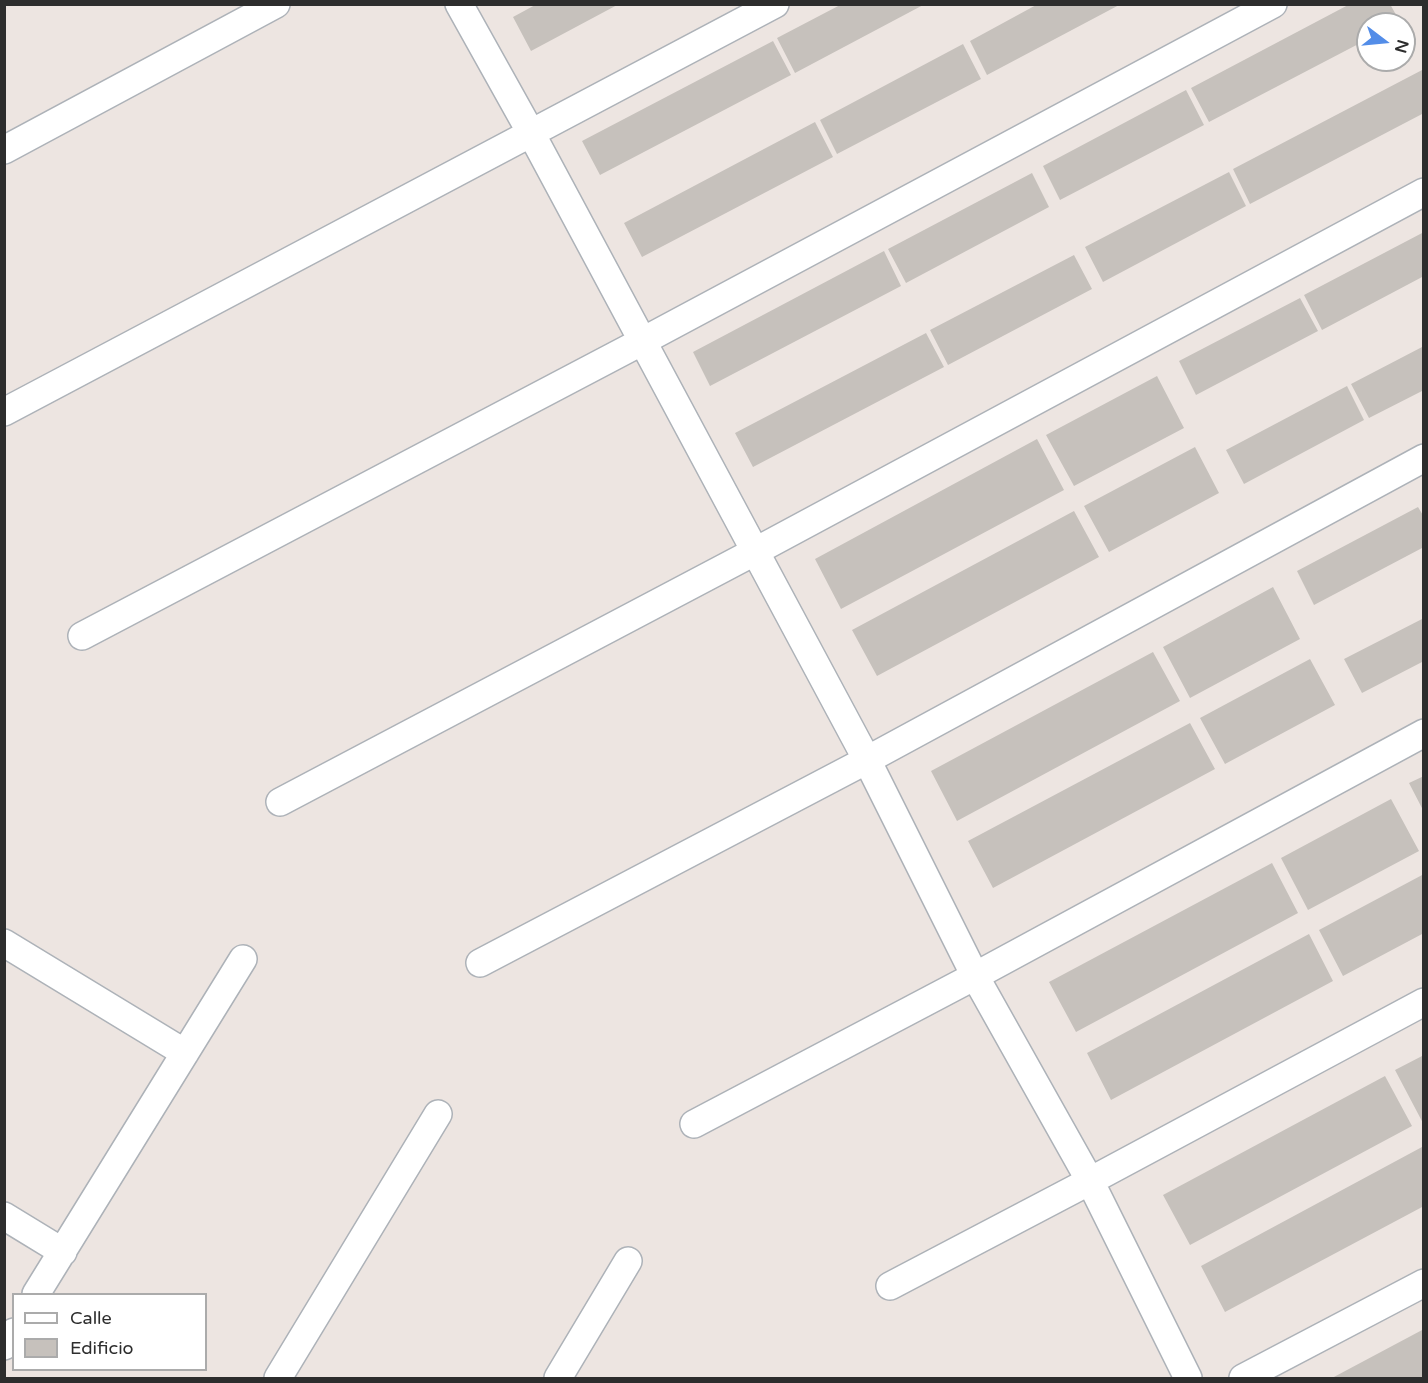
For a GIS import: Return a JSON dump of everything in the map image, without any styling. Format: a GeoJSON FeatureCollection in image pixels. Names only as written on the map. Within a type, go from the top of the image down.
{"type":"FeatureCollection","features":[{"type":"Feature","properties":{"kind":"street"},"geometry":{"type":"LineString","coordinates":[[4,150],[276,4]]}},
{"type":"Feature","properties":{"kind":"street"},"geometry":{"type":"LineString","coordinates":[[459,4],[531,133],[867,760],[975,976],[1090,1181],[1188,1378]]}},
{"type":"Feature","properties":{"kind":"street"},"geometry":{"type":"LineString","coordinates":[[4,412],[775,4]]}},
{"type":"Feature","properties":{"kind":"street"},"geometry":{"type":"LineString","coordinates":[[81,636],[641,342],[1273,4]]}},
{"type":"Feature","properties":{"kind":"street"},"geometry":{"type":"LineString","coordinates":[[280,802],[754,552],[1424,192]]}},
{"type":"Feature","properties":{"kind":"street"},"geometry":{"type":"LineString","coordinates":[[480,963],[867,760],[1424,458]]}},
{"type":"Feature","properties":{"kind":"street"},"geometry":{"type":"LineString","coordinates":[[694,1124],[975,976],[1424,733]]}},
{"type":"Feature","properties":{"kind":"street"},"geometry":{"type":"LineString","coordinates":[[4,943],[185,1053]]}},
{"type":"Feature","properties":{"kind":"street"},"geometry":{"type":"LineString","coordinates":[[37,1293],[243,959]]}},
{"type":"Feature","properties":{"kind":"street"},"geometry":{"type":"LineString","coordinates":[[890,1286],[1424,1002]]}},
{"type":"Feature","properties":{"kind":"street"},"geometry":{"type":"LineString","coordinates":[[278,1378],[438,1114]]}},
{"type":"Feature","properties":{"kind":"street"},"geometry":{"type":"LineString","coordinates":[[4,1216],[63,1252]]}},
{"type":"Feature","properties":{"kind":"street"},"geometry":{"type":"LineString","coordinates":[[558,1378],[628,1261]]}},
{"type":"Feature","properties":{"kind":"street"},"geometry":{"type":"LineString","coordinates":[[1243,1378],[1424,1283]]}},
{"type":"Feature","properties":{"kind":"building"},"geometry":{"type":"Polygon","coordinates":[[[537,4],[619,4],[531,51],[513,17],[537,4]]]}},
{"type":"Feature","properties":{"kind":"building"},"geometry":{"type":"Polygon","coordinates":[[[842,4],[925,4],[795,73],[777,38],[842,4]]]}},
{"type":"Feature","properties":{"kind":"building"},"geometry":{"type":"Polygon","coordinates":[[[1038,4],[1121,4],[987,75],[970,41],[1038,4]]]}},
{"type":"Feature","properties":{"kind":"building"},"geometry":{"type":"Polygon","coordinates":[[[1350,4],[1390,4],[1394,12],[1356,12],[1356,45],[1209,122],[1191,88],[1350,4]]]}},
{"type":"Feature","properties":{"kind":"building"},"geometry":{"type":"Polygon","coordinates":[[[773,41],[791,75],[600,175],[582,141],[773,41]]]}},
{"type":"Feature","properties":{"kind":"building"},"geometry":{"type":"Polygon","coordinates":[[[963,44],[981,79],[837,154],[820,120],[963,44]]]}},
{"type":"Feature","properties":{"kind":"building"},"geometry":{"type":"Polygon","coordinates":[[[1424,69],[1424,113],[1250,204],[1233,169],[1424,69]]]}},
{"type":"Feature","properties":{"kind":"building"},"geometry":{"type":"Polygon","coordinates":[[[1186,90],[1204,125],[1060,200],[1043,166],[1186,90]]]}},
{"type":"Feature","properties":{"kind":"building"},"geometry":{"type":"Polygon","coordinates":[[[815,122],[833,157],[642,257],[624,223],[815,122]]]}},
{"type":"Feature","properties":{"kind":"building"},"geometry":{"type":"Polygon","coordinates":[[[1229,172],[1246,206],[1103,282],[1085,247],[1229,172]]]}},
{"type":"Feature","properties":{"kind":"building"},"geometry":{"type":"Polygon","coordinates":[[[1032,173],[1049,207],[906,283],[888,249],[1032,173]]]}},
{"type":"Feature","properties":{"kind":"building"},"geometry":{"type":"Polygon","coordinates":[[[1424,232],[1424,276],[1322,330],[1304,295],[1424,232]]]}},
{"type":"Feature","properties":{"kind":"building"},"geometry":{"type":"Polygon","coordinates":[[[884,251],[901,286],[710,386],[693,352],[884,251]]]}},
{"type":"Feature","properties":{"kind":"building"},"geometry":{"type":"Polygon","coordinates":[[[1074,255],[1092,289],[948,365],[930,330],[1074,255]]]}},
{"type":"Feature","properties":{"kind":"building"},"geometry":{"type":"Polygon","coordinates":[[[1300,298],[1318,331],[1196,395],[1179,361],[1300,298]]]}},
{"type":"Feature","properties":{"kind":"building"},"geometry":{"type":"Polygon","coordinates":[[[926,333],[944,367],[753,467],[735,433],[926,333]]]}},
{"type":"Feature","properties":{"kind":"building"},"geometry":{"type":"Polygon","coordinates":[[[1424,346],[1424,390],[1369,418],[1351,384],[1424,346]]]}},
{"type":"Feature","properties":{"kind":"building"},"geometry":{"type":"Polygon","coordinates":[[[1157,376],[1184,428],[1074,486],[1046,435],[1157,376]]]}},
{"type":"Feature","properties":{"kind":"building"},"geometry":{"type":"Polygon","coordinates":[[[1347,386],[1364,420],[1244,484],[1226,450],[1347,386]]]}},
{"type":"Feature","properties":{"kind":"building"},"geometry":{"type":"Polygon","coordinates":[[[1037,439],[1064,490],[841,609],[815,559],[1037,439]]]}},
{"type":"Feature","properties":{"kind":"building"},"geometry":{"type":"Polygon","coordinates":[[[1195,447],[1219,493],[1109,552],[1084,506],[1195,447]]]}},
{"type":"Feature","properties":{"kind":"building"},"geometry":{"type":"Polygon","coordinates":[[[1418,507],[1424,517],[1424,547],[1314,605],[1297,571],[1418,507]]]}},
{"type":"Feature","properties":{"kind":"building"},"geometry":{"type":"Polygon","coordinates":[[[1074,511],[1099,557],[877,676],[852,630],[1074,511]]]}},
{"type":"Feature","properties":{"kind":"building"},"geometry":{"type":"Polygon","coordinates":[[[1273,587],[1300,639],[1190,698],[1163,647],[1273,587]]]}},
{"type":"Feature","properties":{"kind":"building"},"geometry":{"type":"Polygon","coordinates":[[[1424,618],[1424,661],[1362,693],[1344,659],[1424,618]]]}},
{"type":"Feature","properties":{"kind":"building"},"geometry":{"type":"Polygon","coordinates":[[[1153,652],[1180,701],[957,821],[931,771],[1153,652]]]}},
{"type":"Feature","properties":{"kind":"building"},"geometry":{"type":"Polygon","coordinates":[[[1310,659],[1335,705],[1225,764],[1200,718],[1310,659]]]}},
{"type":"Feature","properties":{"kind":"building"},"geometry":{"type":"Polygon","coordinates":[[[1190,723],[1215,769],[993,888],[968,841],[1190,723]]]}},
{"type":"Feature","properties":{"kind":"building"},"geometry":{"type":"Polygon","coordinates":[[[1424,776],[1424,812],[1409,783],[1424,776]]]}},
{"type":"Feature","properties":{"kind":"building"},"geometry":{"type":"Polygon","coordinates":[[[1391,799],[1419,851],[1308,910],[1281,858],[1391,799]]]}},
{"type":"Feature","properties":{"kind":"building"},"geometry":{"type":"Polygon","coordinates":[[[1272,863],[1298,913],[1076,1032],[1049,982],[1272,863]]]}},
{"type":"Feature","properties":{"kind":"building"},"geometry":{"type":"Polygon","coordinates":[[[1424,874],[1424,933],[1343,976],[1319,930],[1424,874]]]}},
{"type":"Feature","properties":{"kind":"building"},"geometry":{"type":"Polygon","coordinates":[[[1309,934],[1333,981],[1111,1100],[1087,1053],[1309,934]]]}},
{"type":"Feature","properties":{"kind":"building"},"geometry":{"type":"Polygon","coordinates":[[[1424,1055],[1424,1125],[1395,1070],[1424,1055]]]}},
{"type":"Feature","properties":{"kind":"building"},"geometry":{"type":"Polygon","coordinates":[[[1385,1076],[1412,1126],[1190,1245],[1163,1195],[1385,1076]]]}},
{"type":"Feature","properties":{"kind":"building"},"geometry":{"type":"Polygon","coordinates":[[[1422,1147],[1424,1206],[1225,1312],[1201,1266],[1422,1147]]]}},
{"type":"Feature","properties":{"kind":"building"},"geometry":{"type":"Polygon","coordinates":[[[1424,1329],[1424,1378],[1332,1378],[1424,1329]]]}}]}
